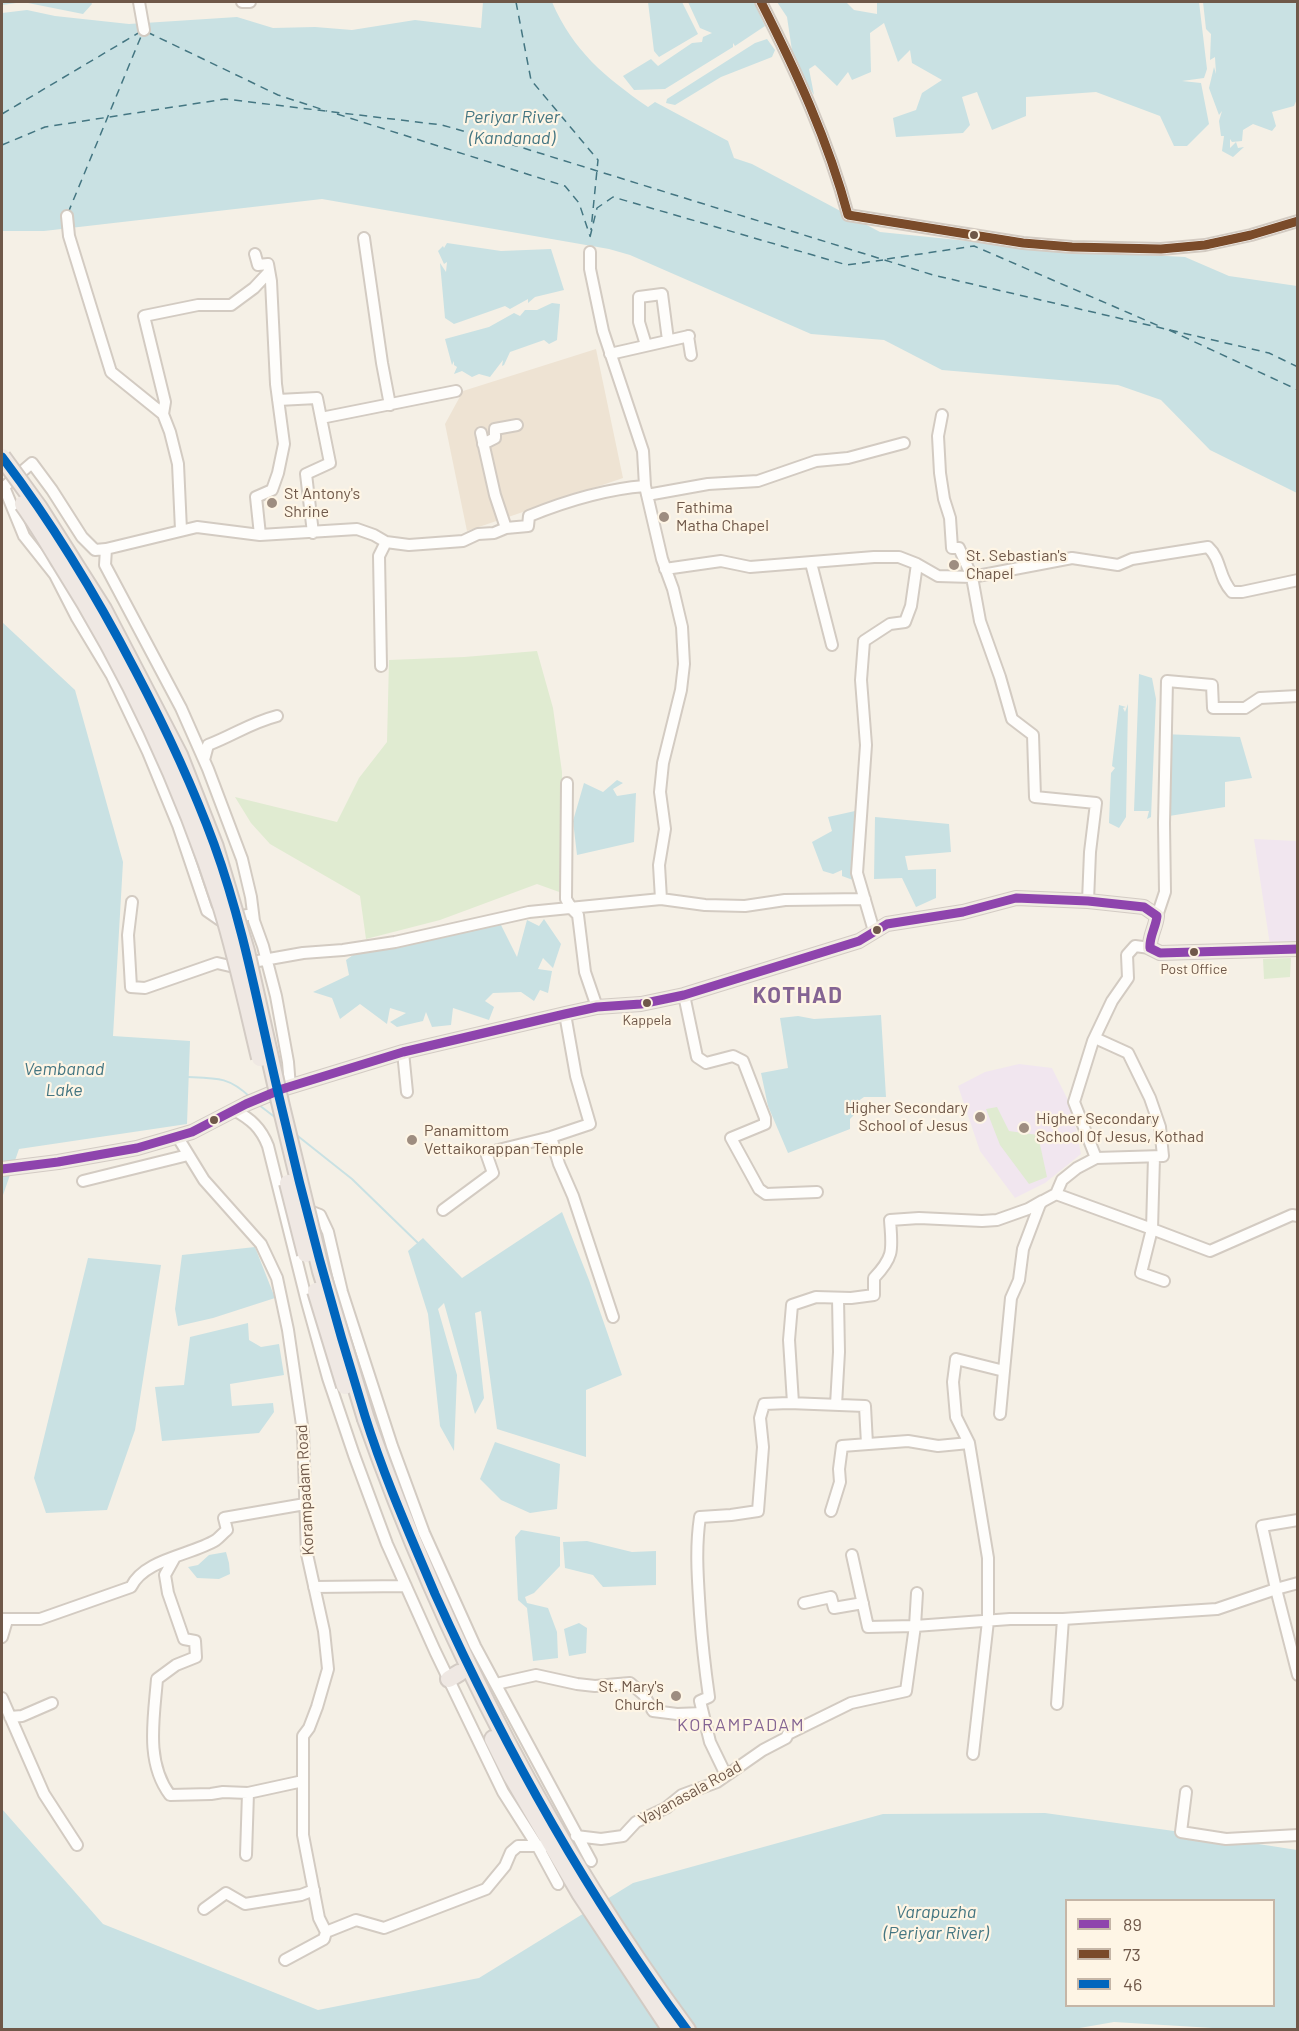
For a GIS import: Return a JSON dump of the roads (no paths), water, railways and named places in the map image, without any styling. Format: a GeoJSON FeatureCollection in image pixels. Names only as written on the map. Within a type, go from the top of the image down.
{"type":"FeatureCollection","features":[{"type":"Feature","properties":{"kind":"highway"},"geometry":{"type":"LineString","coordinates":[[2,457],[39,508],[103,609],[170,737],[201,809],[215,847],[246,951],[321,1271],[362,1421],[415,1548],[488,1682],[520,1768],[586,1890],[687,2030]]}},
{"type":"Feature","properties":{"kind":"highway"},"geometry":{"type":"LineString","coordinates":[[2,475],[93,614],[149,723],[205,860],[244,988],[298,1225],[324,1319],[362,1421],[403,1545],[454,1676],[511,1775],[586,1890],[671,2030]]}},
{"type":"Feature","properties":{"kind":"main road"},"geometry":{"type":"LineString","coordinates":[[2,1169],[137,1148],[192,1132],[240,1107],[286,1088],[403,1052],[597,1007],[641,1004],[684,995],[859,941],[887,924],[963,912],[1016,898],[1088,901],[1144,907],[1157,916],[1156,929],[1150,940],[1150,948],[1160,953],[1298,949]]}},
{"type":"Feature","properties":{"kind":"street"},"geometry":{"type":"LineString","coordinates":[[140,2],[144,30]]}},
{"type":"Feature","properties":{"kind":"street"},"geometry":{"type":"LineString","coordinates":[[242,2],[250,2]]}},
{"type":"Feature","properties":{"kind":"street"},"geometry":{"type":"LineString","coordinates":[[761,2],[816,119],[837,174],[848,215],[1023,243],[1072,247],[1161,249],[1205,245],[1251,235],[1298,221]]}},
{"type":"Feature","properties":{"kind":"street"},"geometry":{"type":"LineString","coordinates":[[67,216],[69,236],[111,372],[163,414],[170,432],[178,464],[181,530]]}},
{"type":"Feature","properties":{"kind":"street"},"geometry":{"type":"LineString","coordinates":[[364,238],[390,405]]}},
{"type":"Feature","properties":{"kind":"street"},"geometry":{"type":"LineString","coordinates":[[590,252],[590,269],[610,354],[643,451],[646,490],[682,627],[684,664],[679,700],[663,763],[660,792],[665,829],[659,865],[661,898]]}},
{"type":"Feature","properties":{"kind":"street"},"geometry":{"type":"LineString","coordinates":[[255,254],[258,265],[268,264],[278,400],[284,444],[272,490],[256,497],[260,535]]}},
{"type":"Feature","properties":{"kind":"street"},"geometry":{"type":"LineString","coordinates":[[163,414],[165,402],[144,316],[198,305],[231,304],[254,288],[269,272]]}},
{"type":"Feature","properties":{"kind":"street"},"geometry":{"type":"LineString","coordinates":[[646,345],[639,322],[639,297],[662,294],[668,340]]}},
{"type":"Feature","properties":{"kind":"street"},"geometry":{"type":"LineString","coordinates":[[610,354],[688,336],[691,355]]}},
{"type":"Feature","properties":{"kind":"street"},"geometry":{"type":"LineString","coordinates":[[321,418],[456,391]]}},
{"type":"Feature","properties":{"kind":"street"},"geometry":{"type":"LineString","coordinates":[[278,400],[317,398],[330,463],[306,474],[313,533]]}},
{"type":"Feature","properties":{"kind":"street"},"geometry":{"type":"LineString","coordinates":[[942,415],[938,453],[944,499],[952,529],[952,548],[959,548],[972,577],[980,621],[1012,719],[1033,735],[1035,797],[1096,803],[1090,852],[1088,901]]}},
{"type":"Feature","properties":{"kind":"street"},"geometry":{"type":"LineString","coordinates":[[483,444],[495,438],[495,429],[517,425]]}},
{"type":"Feature","properties":{"kind":"street"},"geometry":{"type":"LineString","coordinates":[[481,433],[495,495],[506,528]]}},
{"type":"Feature","properties":{"kind":"street"},"geometry":{"type":"LineString","coordinates":[[253,914],[220,920],[207,911],[178,825],[143,741],[112,676],[77,618],[55,575],[24,536],[4,487],[32,463],[82,537],[95,550],[197,527],[260,535],[357,529],[386,542],[409,545],[463,541],[478,534],[528,526],[529,516],[548,508],[624,487],[679,491],[708,484],[758,481],[816,461],[848,458],[904,443]]}},
{"type":"Feature","properties":{"kind":"street"},"geometry":{"type":"LineString","coordinates":[[381,666],[379,556],[386,542]]}},
{"type":"Feature","properties":{"kind":"street"},"geometry":{"type":"LineString","coordinates":[[45,562],[88,543]]}},
{"type":"Feature","properties":{"kind":"street"},"geometry":{"type":"LineString","coordinates":[[666,569],[721,561],[750,567],[796,562],[899,557],[938,576],[972,577],[1072,558],[1118,565],[1132,559],[1208,547],[1216,554],[1223,583],[1232,592],[1298,580]]}},
{"type":"Feature","properties":{"kind":"street"},"geometry":{"type":"LineString","coordinates":[[106,549],[105,565],[181,708],[204,760],[242,859],[253,914],[267,960],[285,1041],[286,1088]]}},
{"type":"Feature","properties":{"kind":"street"},"geometry":{"type":"LineString","coordinates":[[811,562],[832,645]]}},
{"type":"Feature","properties":{"kind":"street"},"geometry":{"type":"LineString","coordinates":[[874,931],[857,873],[866,745],[861,680],[864,640],[890,624],[905,622],[911,606],[917,564]]}},
{"type":"Feature","properties":{"kind":"street"},"geometry":{"type":"LineString","coordinates":[[1157,916],[1165,892],[1167,681],[1212,685],[1213,708],[1245,708],[1260,698],[1298,696]]}},
{"type":"Feature","properties":{"kind":"street"},"geometry":{"type":"LineString","coordinates":[[204,760],[208,746],[256,722],[277,716]]}},
{"type":"Feature","properties":{"kind":"street"},"geometry":{"type":"LineString","coordinates":[[567,783],[567,899],[578,915],[585,972],[597,1007]]}},
{"type":"Feature","properties":{"kind":"street"},"geometry":{"type":"LineString","coordinates":[[132,902],[128,935],[130,987],[145,988],[217,963],[230,966],[395,942],[529,912],[661,898],[705,905],[745,906],[785,900],[864,899]]}},
{"type":"Feature","properties":{"kind":"street"},"geometry":{"type":"LineString","coordinates":[[1095,1158],[1074,1102],[1095,1038],[1112,1001],[1128,978],[1127,955],[1135,946],[1150,948]]}},
{"type":"Feature","properties":{"kind":"street"},"geometry":{"type":"LineString","coordinates":[[684,995],[697,1057],[706,1063],[733,1056],[743,1061],[751,1079],[765,1124],[731,1138],[759,1189],[766,1194],[817,1192]]}},
{"type":"Feature","properties":{"kind":"street"},"geometry":{"type":"LineString","coordinates":[[443,1210],[493,1173],[486,1153],[551,1137],[590,1124],[576,1076],[565,1014]]}},
{"type":"Feature","properties":{"kind":"street"},"geometry":{"type":"LineString","coordinates":[[793,1403],[789,1340],[792,1305],[816,1297],[874,1295],[874,1278],[888,1262],[893,1248],[890,1220],[919,1218],[997,1220],[1028,1209],[1056,1194],[1062,1180],[1095,1158],[1163,1156],[1160,1127],[1150,1098],[1128,1053],[1095,1038]]}},
{"type":"Feature","properties":{"kind":"street"},"geometry":{"type":"LineString","coordinates":[[403,1052],[407,1092]]}},
{"type":"Feature","properties":{"kind":"street"},"geometry":{"type":"LineString","coordinates":[[240,1107],[264,1134],[332,1389],[387,1544],[406,1586],[454,1676],[503,1792],[543,1846],[558,1884]]}},
{"type":"Feature","properties":{"kind":"street","name":"Korampadam Road"},"geometry":{"type":"LineString","coordinates":[[177,1136],[204,1180],[261,1244],[277,1278],[288,1330],[303,1432],[307,1554],[324,1632],[328,1669],[317,1707],[309,1728],[303,1736],[303,1834],[319,1918],[326,1932]]}},
{"type":"Feature","properties":{"kind":"street"},"geometry":{"type":"LineString","coordinates":[[551,1137],[613,1317]]}},
{"type":"Feature","properties":{"kind":"street"},"geometry":{"type":"LineString","coordinates":[[83,1181],[188,1155]]}},
{"type":"Feature","properties":{"kind":"street"},"geometry":{"type":"LineString","coordinates":[[1154,1157],[1152,1229],[1141,1273],[1164,1281]]}},
{"type":"Feature","properties":{"kind":"street"},"geometry":{"type":"LineString","coordinates":[[1056,1194],[1210,1251],[1292,1215],[1298,1216]]}},
{"type":"Feature","properties":{"kind":"street"},"geometry":{"type":"LineString","coordinates":[[1000,1414],[1011,1298],[1019,1280],[1023,1249],[1043,1201]]}},
{"type":"Feature","properties":{"kind":"street"},"geometry":{"type":"LineString","coordinates":[[283,1209],[302,1208],[320,1215],[328,1232],[342,1292],[412,1501],[488,1682],[591,1862]]}},
{"type":"Feature","properties":{"kind":"street"},"geometry":{"type":"LineString","coordinates":[[836,1405],[839,1352],[838,1298]]}},
{"type":"Feature","properties":{"kind":"street"},"geometry":{"type":"LineString","coordinates":[[973,1754],[988,1621],[988,1558],[969,1443],[956,1416],[953,1382],[956,1359],[1004,1371]]}},
{"type":"Feature","properties":{"kind":"street"},"geometry":{"type":"LineString","coordinates":[[726,1775],[710,1742],[700,1701],[709,1697],[697,1584],[696,1544],[700,1517],[758,1511],[763,1447],[760,1418],[764,1404],[866,1406],[867,1444]]}},
{"type":"Feature","properties":{"kind":"street"},"geometry":{"type":"LineString","coordinates":[[831,1511],[840,1482],[842,1446],[908,1441],[938,1446],[969,1443]]}},
{"type":"Feature","properties":{"kind":"street"},"geometry":{"type":"LineString","coordinates":[[2,1637],[4,1619],[40,1619],[131,1587],[136,1578],[149,1569],[216,1540],[226,1530],[224,1518],[305,1504]]}},
{"type":"Feature","properties":{"kind":"street"},"geometry":{"type":"LineString","coordinates":[[1298,1520],[1262,1526],[1298,1675]]}},
{"type":"Feature","properties":{"kind":"street"},"geometry":{"type":"LineString","coordinates":[[852,1555],[868,1627],[1063,1619],[1217,1609],[1298,1583]]}},
{"type":"Feature","properties":{"kind":"street"},"geometry":{"type":"LineString","coordinates":[[175,1557],[165,1575],[168,1593],[184,1639],[195,1641],[196,1657],[176,1665],[157,1679],[153,1723],[155,1762],[160,1782],[170,1795],[248,1793],[303,1781]]}},
{"type":"Feature","properties":{"kind":"street"},"geometry":{"type":"LineString","coordinates":[[314,1587],[406,1586]]}},
{"type":"Feature","properties":{"kind":"street"},"geometry":{"type":"LineString","coordinates":[[915,1626],[916,1593]]}},
{"type":"Feature","properties":{"kind":"street"},"geometry":{"type":"LineString","coordinates":[[804,1603],[831,1597],[834,1608],[863,1604]]}},
{"type":"Feature","properties":{"kind":"street"},"geometry":{"type":"LineString","coordinates":[[1057,1704],[1063,1619]]}},
{"type":"Feature","properties":{"kind":"street","name":"Vayanasala Road"},"geometry":{"type":"LineString","coordinates":[[577,1836],[601,1839],[623,1836],[636,1822],[666,1808],[682,1795],[717,1782],[763,1750],[786,1738],[788,1734],[851,1703],[906,1691],[915,1626]]}},
{"type":"Feature","properties":{"kind":"street"},"geometry":{"type":"LineString","coordinates":[[488,1682],[536,1675],[595,1686],[630,1683],[644,1695],[653,1711],[677,1714],[703,1713]]}},
{"type":"Feature","properties":{"kind":"street"},"geometry":{"type":"LineString","coordinates":[[2,1698],[44,1794],[77,1845]]}},
{"type":"Feature","properties":{"kind":"street"},"geometry":{"type":"LineString","coordinates":[[10,1717],[37,1712],[52,1703]]}},
{"type":"Feature","properties":{"kind":"street"},"geometry":{"type":"LineString","coordinates":[[1186,1792],[1181,1832],[1227,1839],[1298,1835]]}},
{"type":"Feature","properties":{"kind":"street"},"geometry":{"type":"LineString","coordinates":[[246,1855],[248,1793]]}},
{"type":"Feature","properties":{"kind":"street"},"geometry":{"type":"LineString","coordinates":[[285,1960],[324,1939],[326,1932],[356,1920],[384,1928],[486,1889],[505,1866],[511,1852],[518,1846],[543,1846]]}},
{"type":"Feature","properties":{"kind":"street"},"geometry":{"type":"LineString","coordinates":[[204,1909],[226,1893],[245,1904],[301,1895],[314,1890]]}},
{"type":"Feature","properties":{"kind":"water"},"geometry":{"type":"Polygon","coordinates":[[[2,2],[23,2],[2,5],[2,2]]]}},
{"type":"Feature","properties":{"kind":"water"},"geometry":{"type":"Polygon","coordinates":[[[23,2],[91,2],[92,4],[83,14],[23,2]]]}},
{"type":"Feature","properties":{"kind":"water","name":"Periyar River (Kandanad)"},"geometry":{"type":"Polygon","coordinates":[[[483,2],[552,2],[560,19],[580,49],[604,74],[648,107],[655,102],[728,141],[734,158],[752,164],[880,232],[1056,250],[1185,257],[1229,276],[1297,286],[1297,493],[1210,450],[1161,400],[1118,385],[942,370],[884,340],[811,334],[630,255],[609,249],[322,199],[44,231],[2,231],[2,13],[27,10],[55,16],[129,24],[237,17],[273,28],[315,27],[352,30],[415,20],[481,28],[483,2]]]}},
{"type":"Feature","properties":{"kind":"water"},"geometry":{"type":"Polygon","coordinates":[[[648,2],[682,2],[698,34],[659,57],[654,51],[648,2]]]}},
{"type":"Feature","properties":{"kind":"water"},"geometry":{"type":"Polygon","coordinates":[[[688,2],[754,2],[765,26],[735,46],[733,43],[733,47],[665,89],[634,90],[623,76],[651,59],[658,66],[692,43],[702,42],[703,37],[712,33],[700,28],[688,2]]]}},
{"type":"Feature","properties":{"kind":"water"},"geometry":{"type":"Polygon","coordinates":[[[777,2],[846,2],[854,10],[877,14],[877,2],[1199,2],[1207,69],[1204,78],[1182,81],[1201,83],[1209,124],[1187,146],[1174,146],[1160,116],[1096,92],[1026,97],[1026,116],[992,130],[977,92],[962,97],[970,125],[963,133],[896,137],[893,118],[916,110],[922,93],[942,80],[912,63],[910,50],[898,62],[884,23],[870,33],[871,72],[852,80],[848,72],[837,86],[815,65],[809,69],[814,95],[794,64],[787,17],[777,2]]]}},
{"type":"Feature","properties":{"kind":"water"},"geometry":{"type":"Polygon","coordinates":[[[1203,2],[1297,2],[1297,99],[1294,106],[1272,112],[1276,126],[1272,131],[1253,124],[1243,130],[1242,141],[1232,142],[1230,139],[1230,148],[1236,142],[1238,148],[1244,147],[1233,157],[1222,151],[1224,136],[1221,136],[1219,121],[1222,111],[1219,115],[1209,88],[1214,67],[1216,74],[1215,57],[1210,60],[1211,34],[1206,29],[1203,2]]]}},
{"type":"Feature","properties":{"kind":"water"},"geometry":{"type":"Polygon","coordinates":[[[767,39],[775,50],[772,57],[721,77],[675,105],[666,103],[667,99],[755,43],[767,39]]]}},
{"type":"Feature","properties":{"kind":"water"},"geometry":{"type":"Polygon","coordinates":[[[447,243],[501,251],[551,249],[564,290],[535,297],[528,303],[528,299],[510,309],[505,306],[454,324],[445,318],[440,263],[446,272],[447,262],[444,264],[438,251],[447,243]]]}},
{"type":"Feature","properties":{"kind":"water"},"geometry":{"type":"Polygon","coordinates":[[[552,303],[560,304],[557,340],[549,344],[544,340],[510,352],[504,365],[502,366],[503,360],[490,377],[479,374],[472,377],[462,371],[454,374],[457,367],[454,361],[452,365],[445,339],[489,327],[514,313],[520,316],[525,310],[537,310],[552,303]]]}},
{"type":"Feature","properties":{"kind":"water","name":"Vembanad Lake"},"geometry":{"type":"Polygon","coordinates":[[[2,622],[75,690],[123,862],[113,1036],[190,1041],[187,1124],[19,1149],[2,1198],[2,622]]]}},
{"type":"Feature","properties":{"kind":"water"},"geometry":{"type":"Polygon","coordinates":[[[1139,674],[1152,678],[1156,699],[1151,817],[1147,819],[1149,811],[1134,811],[1139,674]]]}},
{"type":"Feature","properties":{"kind":"water"},"geometry":{"type":"Polygon","coordinates":[[[1128,704],[1126,817],[1119,828],[1109,823],[1111,773],[1115,768],[1112,766],[1119,705],[1126,707],[1123,708],[1125,712],[1128,704]]]}},
{"type":"Feature","properties":{"kind":"water"},"geometry":{"type":"Polygon","coordinates":[[[1162,734],[1240,737],[1252,778],[1225,782],[1225,807],[1163,817],[1162,734]]]}},
{"type":"Feature","properties":{"kind":"water"},"geometry":{"type":"Polygon","coordinates":[[[617,780],[623,783],[613,789],[617,796],[636,793],[634,842],[577,855],[573,821],[584,783],[603,792],[617,780]]]}},
{"type":"Feature","properties":{"kind":"water"},"geometry":{"type":"Polygon","coordinates":[[[855,811],[853,880],[842,876],[842,870],[833,874],[823,871],[812,842],[832,831],[828,817],[855,811]]]}},
{"type":"Feature","properties":{"kind":"water"},"geometry":{"type":"Polygon","coordinates":[[[875,817],[949,824],[951,852],[905,856],[908,870],[936,869],[936,898],[916,907],[902,878],[874,879],[875,817]]]}},
{"type":"Feature","properties":{"kind":"water"},"geometry":{"type":"Polygon","coordinates":[[[544,919],[561,944],[553,968],[543,958],[538,969],[552,971],[548,993],[540,990],[534,1001],[521,992],[493,993],[485,1001],[494,1007],[489,1020],[453,1008],[451,1025],[432,1027],[426,1012],[423,1021],[397,1027],[390,1022],[406,1013],[390,1008],[387,1024],[360,1004],[340,1019],[332,998],[313,992],[349,975],[346,960],[360,950],[500,923],[517,957],[527,920],[539,926],[544,919]]]}},
{"type":"Feature","properties":{"kind":"water"},"geometry":{"type":"Polygon","coordinates":[[[881,1015],[886,1097],[864,1097],[854,1104],[858,1111],[850,1119],[850,1129],[788,1153],[768,1106],[761,1073],[788,1068],[780,1018],[798,1016],[814,1019],[881,1015]]]}},
{"type":"Feature","properties":{"kind":"water"},"geometry":{"type":"Polygon","coordinates":[[[562,1212],[589,1280],[622,1375],[586,1390],[586,1457],[497,1429],[481,1311],[475,1313],[484,1398],[475,1414],[444,1303],[438,1309],[457,1375],[454,1451],[440,1426],[428,1314],[408,1251],[423,1238],[462,1278],[562,1212]]]}},
{"type":"Feature","properties":{"kind":"water"},"geometry":{"type":"Polygon","coordinates":[[[255,1247],[275,1298],[213,1318],[178,1326],[175,1309],[182,1255],[255,1247]]]}},
{"type":"Feature","properties":{"kind":"water"},"geometry":{"type":"Polygon","coordinates":[[[88,1258],[161,1265],[135,1430],[107,1510],[46,1513],[34,1478],[88,1258]]]}},
{"type":"Feature","properties":{"kind":"water"},"geometry":{"type":"Polygon","coordinates":[[[248,1323],[249,1340],[261,1347],[279,1344],[284,1375],[230,1384],[232,1406],[273,1403],[274,1412],[259,1433],[162,1441],[155,1387],[184,1385],[190,1337],[248,1323]]]}},
{"type":"Feature","properties":{"kind":"water"},"geometry":{"type":"Polygon","coordinates":[[[495,1442],[560,1464],[557,1509],[530,1513],[501,1500],[480,1479],[495,1442]]]}},
{"type":"Feature","properties":{"kind":"water"},"geometry":{"type":"Polygon","coordinates":[[[521,1530],[560,1537],[560,1566],[534,1593],[525,1597],[527,1603],[548,1608],[557,1632],[558,1658],[533,1661],[527,1608],[518,1600],[515,1537],[521,1530]]]}},
{"type":"Feature","properties":{"kind":"water"},"geometry":{"type":"Polygon","coordinates":[[[587,1541],[632,1552],[656,1551],[656,1585],[603,1587],[593,1575],[565,1568],[563,1542],[587,1541]]]}},
{"type":"Feature","properties":{"kind":"water"},"geometry":{"type":"Polygon","coordinates":[[[226,1552],[230,1574],[219,1579],[197,1578],[188,1567],[198,1565],[209,1555],[226,1552]]]}},
{"type":"Feature","properties":{"kind":"water"},"geometry":{"type":"Polygon","coordinates":[[[579,1623],[587,1628],[586,1653],[569,1656],[564,1629],[579,1623]]]}},
{"type":"Feature","properties":{"kind":"water","name":"Varapuzha (Periyar River)"},"geometry":{"type":"Polygon","coordinates":[[[2,1809],[103,1924],[318,2010],[479,1978],[633,1883],[883,1814],[1045,1813],[1297,1850],[1297,2029],[1229,2029],[1114,2022],[1068,2030],[2,2029],[2,1809]]]}},
{"type":"Feature","properties":{"kind":"waterway"},"geometry":{"type":"LineString","coordinates":[[188,1077],[229,1082],[250,1097]]}},
{"type":"Feature","properties":{"kind":"waterway"},"geometry":{"type":"LineString","coordinates":[[259,1105],[276,1118]]}},
{"type":"Feature","properties":{"kind":"waterway"},"geometry":{"type":"LineString","coordinates":[[294,1133],[352,1179],[420,1245]]}},
{"type":"Feature","properties":{"kind":"place","name":"St Antony's Shrine"},"geometry":{"type":"Point","coordinates":[272,503]}},
{"type":"Feature","properties":{"kind":"place","name":"Fathima Matha Chapel"},"geometry":{"type":"Point","coordinates":[664,517]}},
{"type":"Feature","properties":{"kind":"place","name":"St. Sebastian's Chapel"},"geometry":{"type":"Point","coordinates":[954,565]}},
{"type":"Feature","properties":{"kind":"place","name":"Post Office"},"geometry":{"type":"Point","coordinates":[1194,952]}},
{"type":"Feature","properties":{"kind":"place","name":"Kappela"},"geometry":{"type":"Point","coordinates":[647,1003]}},
{"type":"Feature","properties":{"kind":"place","name":"Higher Secondary School of Jesus"},"geometry":{"type":"Point","coordinates":[980,1117]}},
{"type":"Feature","properties":{"kind":"place","name":"Higher Secondary School Of Jesus, Kothad"},"geometry":{"type":"Point","coordinates":[1024,1128]}},
{"type":"Feature","properties":{"kind":"place","name":"Panamittom Vettaikorappan Temple"},"geometry":{"type":"Point","coordinates":[412,1140]}},
{"type":"Feature","properties":{"kind":"place","name":"St. Mary's Church"},"geometry":{"type":"Point","coordinates":[676,1696]}},
{"type":"Feature","properties":{"kind":"district","name":"KOTHAD"},"geometry":{"type":"Point","coordinates":[798,996]}},
{"type":"Feature","properties":{"kind":"district","name":"KORAMPADAM"},"geometry":{"type":"Point","coordinates":[741,1725]}}]}
